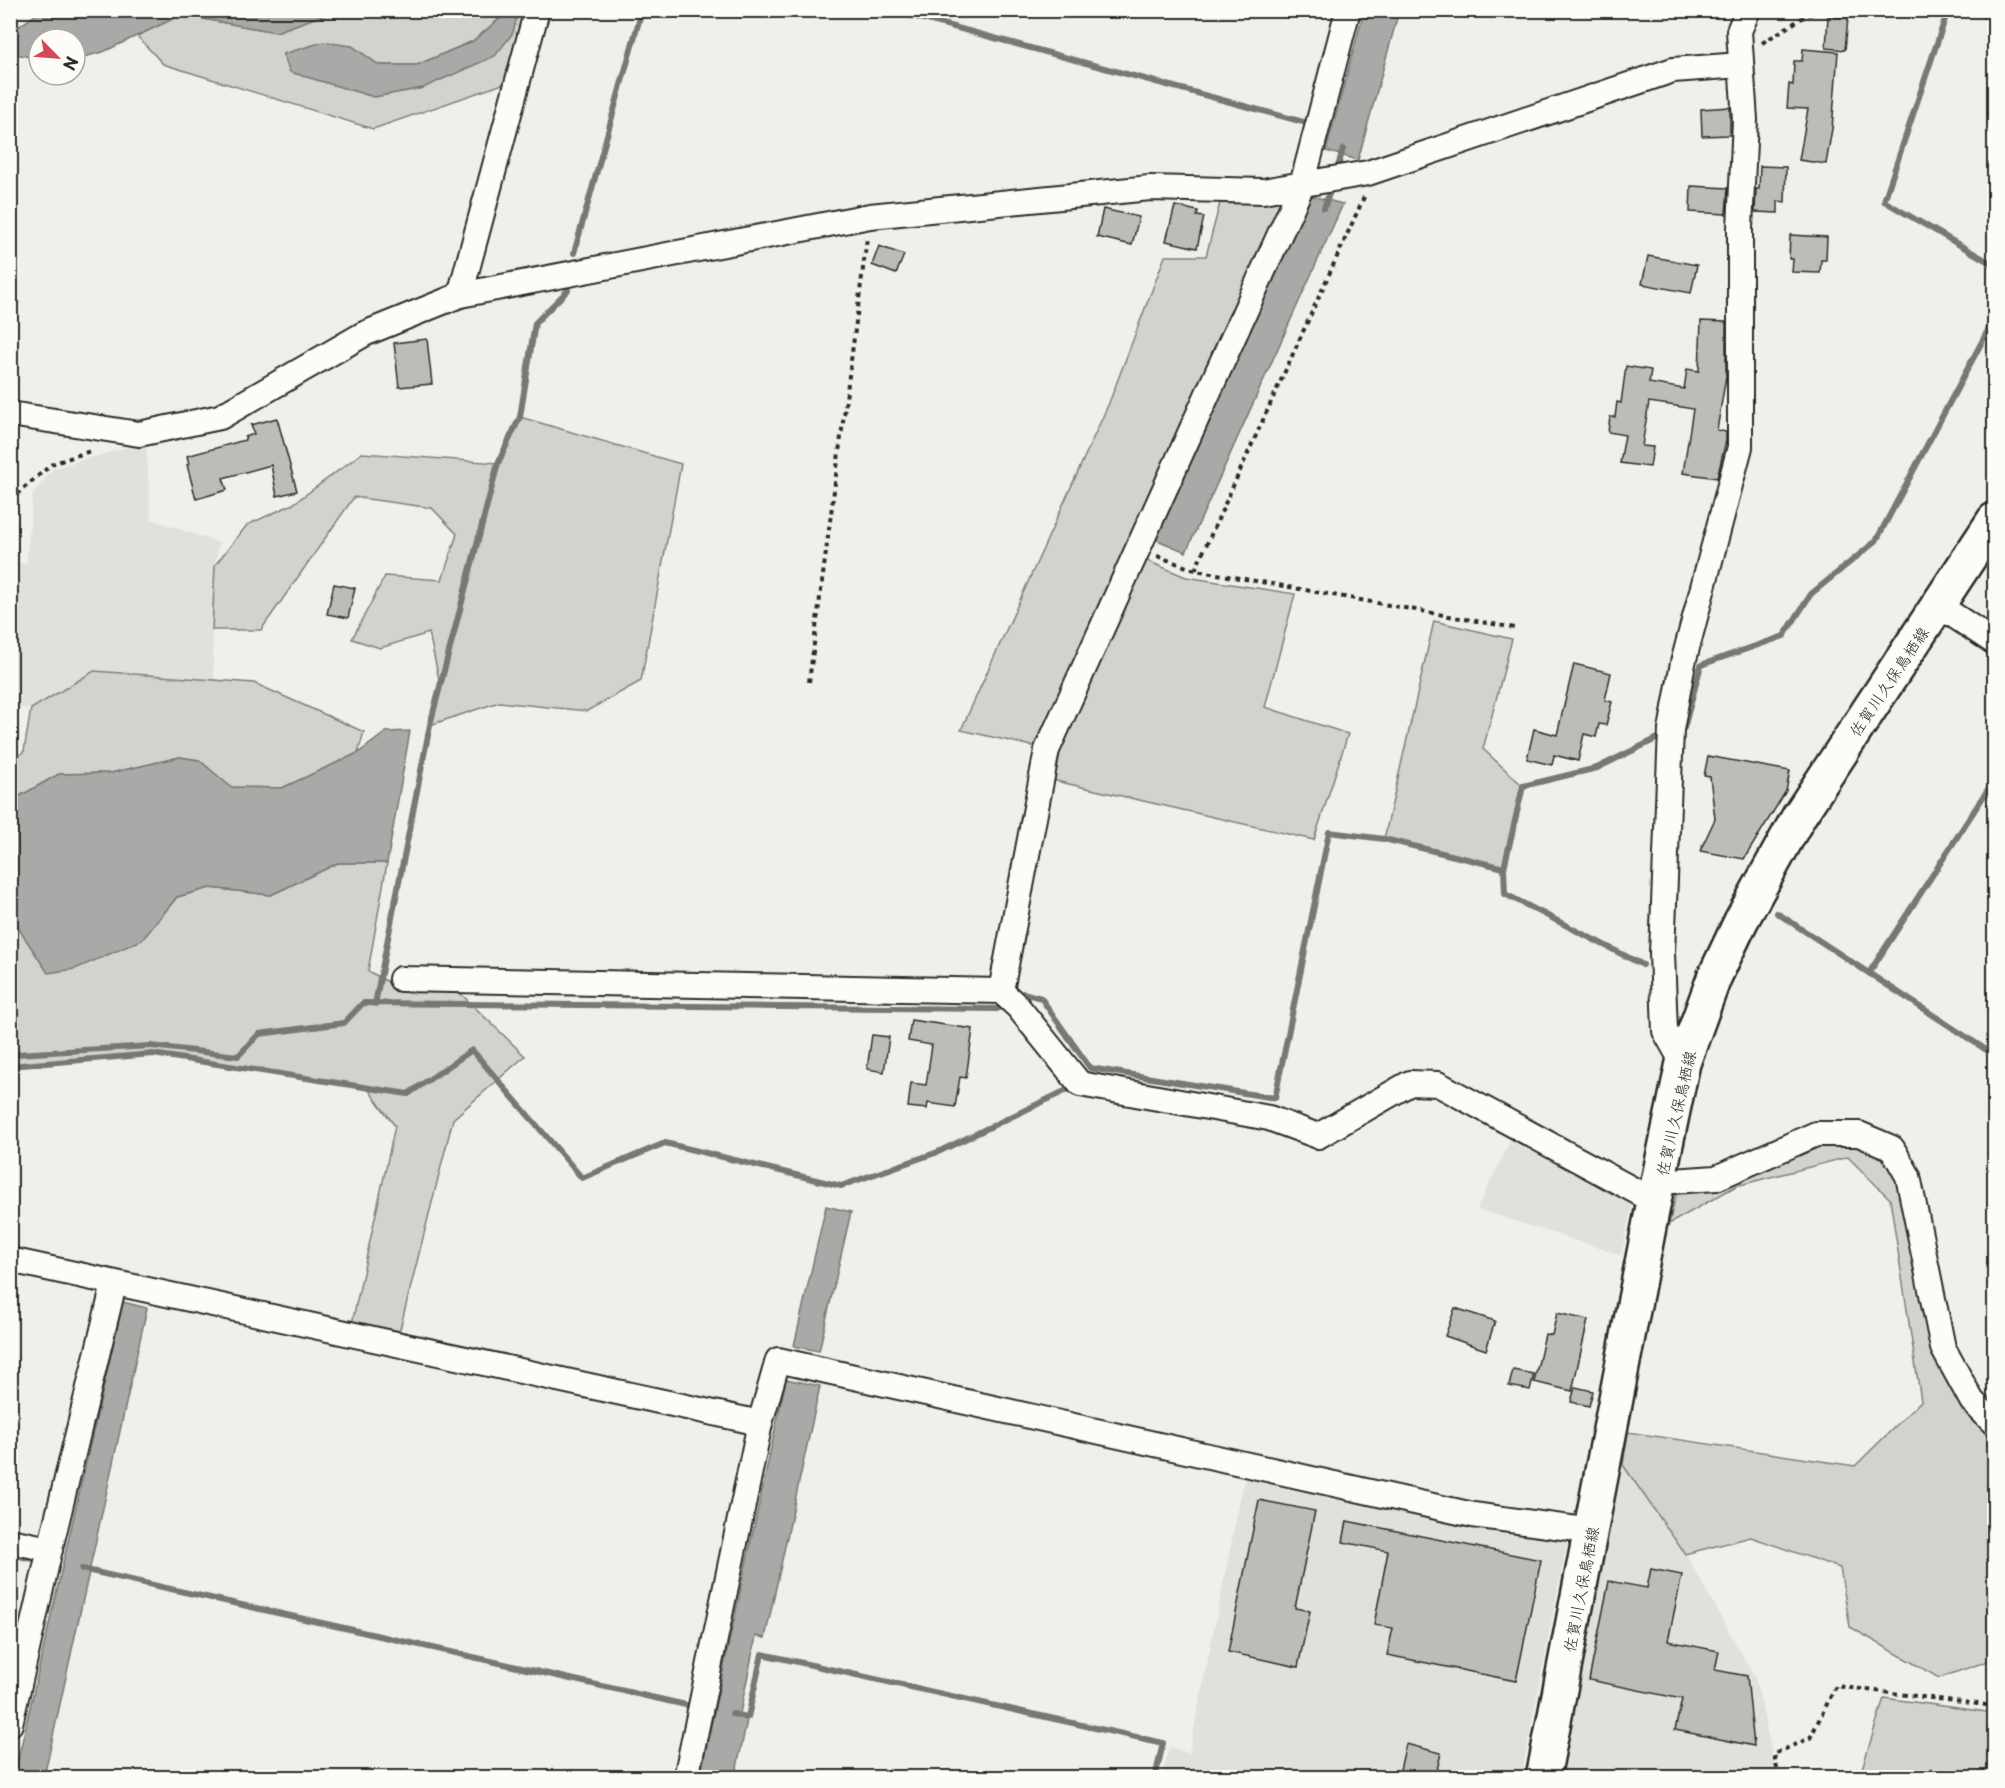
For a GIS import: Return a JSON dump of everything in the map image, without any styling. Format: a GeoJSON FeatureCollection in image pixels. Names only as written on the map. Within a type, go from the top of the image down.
{"type":"FeatureCollection","features":[{"type":"Feature","properties":{"kind":"main road","name":"佐賀川久保鳥栖線"},"geometry":{"type":"LineString","coordinates":[[1543,1778],[1683,1063],[1714,978],[1741,921],[1799,816],[1995,520]]}},
{"type":"Feature","properties":{"kind":"street"},"geometry":{"type":"LineString","coordinates":[[460,295],[537,10]]}},
{"type":"Feature","properties":{"kind":"street"},"geometry":{"type":"LineString","coordinates":[[1348,10],[1312,183],[1138,549],[1047,750],[1010,999],[1080,1084],[1269,1118],[1318,1136],[1410,1083],[1438,1084],[1656,1192],[1716,1178],[1816,1134],[1859,1134],[1892,1148],[1908,1176],[1943,1348],[1972,1401],[1995,1423]]}},
{"type":"Feature","properties":{"kind":"street"},"geometry":{"type":"LineString","coordinates":[[1683,1063],[1665,1031],[1662,953],[1671,730],[1683,663],[1740,447],[1740,228],[1745,120],[1739,31],[1748,10]]}},
{"type":"Feature","properties":{"kind":"street"},"geometry":{"type":"LineString","coordinates":[[10,414],[139,434],[220,417],[364,334],[460,295],[870,216],[1149,188],[1263,191],[1358,175],[1673,70],[1742,65]]}},
{"type":"Feature","properties":{"kind":"street"},"geometry":{"type":"LineString","coordinates":[[1938,605],[1995,642]]}},
{"type":"Feature","properties":{"kind":"street"},"geometry":{"type":"LineString","coordinates":[[401,979],[1010,999]]}},
{"type":"Feature","properties":{"kind":"street"},"geometry":{"type":"LineString","coordinates":[[10,1260],[760,1423]]}},
{"type":"Feature","properties":{"kind":"street"},"geometry":{"type":"LineString","coordinates":[[10,1724],[114,1284]]}},
{"type":"Feature","properties":{"kind":"street"},"geometry":{"type":"LineString","coordinates":[[686,1778],[760,1423],[778,1360],[1473,1515],[1592,1531]]}},
{"type":"Feature","properties":{"kind":"street"},"geometry":{"type":"LineString","coordinates":[[10,1541],[48,1560]]}},
{"type":"Feature","properties":{"kind":"path"},"geometry":{"type":"LineString","coordinates":[[10,21],[20,10]]}},
{"type":"Feature","properties":{"kind":"path"},"geometry":{"type":"LineString","coordinates":[[1742,65],[1754,48],[1807,15],[1829,10]]}},
{"type":"Feature","properties":{"kind":"path"},"geometry":{"type":"LineString","coordinates":[[1976,10],[1995,23]]}},
{"type":"Feature","properties":{"kind":"path"},"geometry":{"type":"LineString","coordinates":[[1195,570],[1365,194],[1358,175]]}},
{"type":"Feature","properties":{"kind":"path"},"geometry":{"type":"LineString","coordinates":[[809,682],[870,216]]}},
{"type":"Feature","properties":{"kind":"path"},"geometry":{"type":"LineString","coordinates":[[10,500],[52,465],[95,450]]}},
{"type":"Feature","properties":{"kind":"path"},"geometry":{"type":"LineString","coordinates":[[1138,549],[1195,570],[1515,628]]}},
{"type":"Feature","properties":{"kind":"path"},"geometry":{"type":"LineString","coordinates":[[1779,1778],[1774,1754],[1810,1738],[1836,1686],[1995,1706]]}},
{"type":"Feature","properties":{"kind":"shaded area"},"geometry":{"type":"Polygon","coordinates":[[[44,10],[334,11],[276,32],[181,15],[103,52],[87,56],[87,27],[27,27],[27,56],[11,53],[11,32],[44,10]]]}},
{"type":"Feature","properties":{"kind":"shaded area"},"geometry":{"type":"Polygon","coordinates":[[[334,11],[526,11],[506,83],[373,129],[163,64],[137,36],[181,15],[276,32],[334,11]],[[507,12],[473,41],[417,65],[379,65],[352,46],[304,49],[284,54],[290,72],[374,97],[423,88],[507,12]]]}},
{"type":"Feature","properties":{"kind":"shaded area"},"geometry":{"type":"Polygon","coordinates":[[[518,11],[513,33],[495,56],[423,88],[374,97],[290,72],[283,54],[323,42],[352,46],[379,65],[417,65],[473,41],[508,12],[518,11]]]}},
{"type":"Feature","properties":{"kind":"shaded area"},"geometry":{"type":"Polygon","coordinates":[[[1364,11],[1399,11],[1358,160],[1326,151],[1364,11]]]}},
{"type":"Feature","properties":{"kind":"shaded area"},"geometry":{"type":"Polygon","coordinates":[[[1311,196],[1343,204],[1186,552],[1155,539],[1311,196]]]}},
{"type":"Feature","properties":{"kind":"shaded area"},"geometry":{"type":"Polygon","coordinates":[[[1282,201],[1126,552],[1186,577],[1295,594],[1265,707],[1348,734],[1314,840],[1056,781],[1036,747],[961,730],[1109,403],[1165,256],[1206,256],[1220,203],[1282,201]]]}},
{"type":"Feature","properties":{"kind":"shaded area"},"geometry":{"type":"Polygon","coordinates":[[[520,417],[681,464],[641,681],[587,711],[499,702],[430,725],[440,684],[429,633],[380,648],[352,639],[385,576],[442,580],[457,534],[432,508],[354,497],[261,630],[212,630],[215,565],[247,525],[293,504],[362,453],[498,463],[520,417]]]}},
{"type":"Feature","properties":{"kind":"shaded area"},"geometry":{"type":"Polygon","coordinates":[[[146,442],[151,519],[219,543],[215,565],[212,630],[214,680],[94,671],[31,709],[11,708],[10,561],[26,564],[33,493],[54,468],[146,442]]]}},
{"type":"Feature","properties":{"kind":"shaded area"},"geometry":{"type":"Polygon","coordinates":[[[1434,621],[1512,639],[1483,749],[1523,786],[1504,868],[1384,839],[1434,621]]]}},
{"type":"Feature","properties":{"kind":"shaded area"},"geometry":{"type":"Polygon","coordinates":[[[94,671],[254,683],[364,732],[358,753],[282,788],[230,787],[199,760],[180,757],[111,773],[59,774],[11,801],[11,762],[24,751],[31,709],[94,671]]]}},
{"type":"Feature","properties":{"kind":"shaded area"},"geometry":{"type":"Polygon","coordinates":[[[410,731],[387,863],[338,863],[271,895],[210,888],[177,897],[142,940],[75,969],[48,973],[11,917],[11,801],[59,774],[111,773],[180,757],[199,760],[231,787],[282,788],[358,753],[386,732],[410,731]]]}},
{"type":"Feature","properties":{"kind":"shaded area"},"geometry":{"type":"Polygon","coordinates":[[[338,863],[387,863],[368,971],[401,989],[460,993],[525,1056],[453,1119],[398,1337],[351,1328],[395,1126],[368,1089],[153,1054],[11,1066],[10,916],[142,940],[177,897],[210,888],[271,895],[338,863]]]}},
{"type":"Feature","properties":{"kind":"shaded area"},"geometry":{"type":"Polygon","coordinates":[[[1513,1135],[1634,1198],[1621,1255],[1477,1209],[1513,1135]]]}},
{"type":"Feature","properties":{"kind":"shaded area"},"geometry":{"type":"Polygon","coordinates":[[[1846,1139],[1883,1153],[1903,1181],[1939,1354],[1994,1433],[1994,1659],[1939,1678],[1850,1627],[1840,1568],[1751,1537],[1685,1554],[1623,1465],[1628,1432],[1855,1466],[1921,1401],[1890,1199],[1848,1157],[1736,1186],[1669,1224],[1677,1191],[1819,1140],[1846,1139]]]}},
{"type":"Feature","properties":{"kind":"shaded area"},"geometry":{"type":"Polygon","coordinates":[[[826,1206],[851,1212],[819,1351],[794,1346],[826,1206]]]}},
{"type":"Feature","properties":{"kind":"shaded area"},"geometry":{"type":"Polygon","coordinates":[[[123,1302],[147,1308],[44,1777],[14,1777],[123,1302]]]}},
{"type":"Feature","properties":{"kind":"shaded area"},"geometry":{"type":"Polygon","coordinates":[[[786,1379],[820,1386],[765,1638],[756,1636],[739,1718],[747,1720],[735,1777],[700,1777],[786,1379]]]}},
{"type":"Feature","properties":{"kind":"shaded area"},"geometry":{"type":"Polygon","coordinates":[[[1623,1465],[1686,1554],[1756,1680],[1777,1777],[1559,1778],[1623,1465]]]}},
{"type":"Feature","properties":{"kind":"shaded area"},"geometry":{"type":"Polygon","coordinates":[[[1245,1475],[1568,1538],[1521,1777],[1162,1778],[1169,1747],[1189,1753],[1245,1475]]]}},
{"type":"Feature","properties":{"kind":"shaded area"},"geometry":{"type":"Polygon","coordinates":[[[1884,1698],[1994,1713],[1994,1777],[1868,1778],[1860,1775],[1884,1698]]]}},
{"type":"Feature","properties":{"kind":"building"},"geometry":{"type":"Polygon","coordinates":[[[1828,16],[1848,18],[1845,50],[1826,48],[1828,16]]]}},
{"type":"Feature","properties":{"kind":"building"},"geometry":{"type":"Polygon","coordinates":[[[1803,49],[1838,52],[1832,129],[1826,164],[1799,160],[1808,109],[1787,108],[1789,84],[1793,85],[1794,61],[1802,61],[1803,49]]]}},
{"type":"Feature","properties":{"kind":"building"},"geometry":{"type":"Polygon","coordinates":[[[1730,107],[1730,135],[1702,136],[1701,109],[1730,107]]]}},
{"type":"Feature","properties":{"kind":"building"},"geometry":{"type":"Polygon","coordinates":[[[1760,166],[1786,167],[1785,202],[1778,201],[1778,213],[1755,212],[1760,166]]]}},
{"type":"Feature","properties":{"kind":"building"},"geometry":{"type":"Polygon","coordinates":[[[1691,186],[1728,188],[1726,214],[1690,212],[1691,186]]]}},
{"type":"Feature","properties":{"kind":"building"},"geometry":{"type":"Polygon","coordinates":[[[1175,206],[1198,211],[1197,216],[1204,217],[1197,248],[1166,241],[1175,206]]]}},
{"type":"Feature","properties":{"kind":"building"},"geometry":{"type":"Polygon","coordinates":[[[1103,209],[1139,217],[1132,245],[1097,237],[1103,209]]]}},
{"type":"Feature","properties":{"kind":"building"},"geometry":{"type":"Polygon","coordinates":[[[1790,235],[1827,237],[1826,260],[1821,260],[1820,273],[1792,272],[1793,259],[1789,259],[1790,235]]]}},
{"type":"Feature","properties":{"kind":"building"},"geometry":{"type":"Polygon","coordinates":[[[879,246],[904,255],[896,274],[872,265],[879,246]]]}},
{"type":"Feature","properties":{"kind":"building"},"geometry":{"type":"Polygon","coordinates":[[[1648,256],[1697,265],[1691,293],[1642,284],[1648,256]]]}},
{"type":"Feature","properties":{"kind":"building"},"geometry":{"type":"Polygon","coordinates":[[[1701,321],[1726,322],[1726,376],[1717,430],[1726,432],[1726,441],[1717,478],[1683,473],[1693,409],[1670,405],[1649,402],[1642,446],[1653,447],[1650,467],[1620,463],[1625,435],[1608,432],[1610,417],[1615,417],[1617,402],[1621,403],[1626,366],[1651,370],[1649,383],[1684,389],[1687,369],[1699,371],[1701,321]]]}},
{"type":"Feature","properties":{"kind":"building"},"geometry":{"type":"Polygon","coordinates":[[[427,339],[432,384],[399,387],[394,343],[427,339]]]}},
{"type":"Feature","properties":{"kind":"building"},"geometry":{"type":"Polygon","coordinates":[[[277,418],[297,491],[277,496],[271,465],[223,478],[227,490],[196,499],[187,465],[189,464],[187,456],[245,440],[245,437],[254,434],[251,425],[277,418]]]}},
{"type":"Feature","properties":{"kind":"building"},"geometry":{"type":"Polygon","coordinates":[[[334,584],[355,588],[348,618],[327,614],[334,584]]]}},
{"type":"Feature","properties":{"kind":"building"},"geometry":{"type":"Polygon","coordinates":[[[1574,664],[1611,673],[1605,700],[1612,702],[1606,725],[1599,724],[1596,737],[1584,734],[1578,761],[1554,755],[1552,765],[1527,759],[1534,729],[1557,735],[1574,664]]]}},
{"type":"Feature","properties":{"kind":"building"},"geometry":{"type":"Polygon","coordinates":[[[1708,756],[1790,771],[1786,791],[1744,859],[1700,851],[1715,819],[1710,777],[1704,776],[1708,756]]]}},
{"type":"Feature","properties":{"kind":"building"},"geometry":{"type":"Polygon","coordinates":[[[911,1020],[973,1029],[966,1078],[960,1077],[955,1107],[928,1103],[927,1109],[908,1107],[911,1083],[926,1085],[932,1045],[908,1041],[911,1020]]]}},
{"type":"Feature","properties":{"kind":"building"},"geometry":{"type":"Polygon","coordinates":[[[872,1035],[889,1037],[884,1072],[867,1069],[872,1035]]]}},
{"type":"Feature","properties":{"kind":"building"},"geometry":{"type":"Polygon","coordinates":[[[1455,1308],[1495,1321],[1486,1350],[1445,1336],[1455,1308]]]}},
{"type":"Feature","properties":{"kind":"building"},"geometry":{"type":"Polygon","coordinates":[[[1557,1313],[1588,1320],[1572,1391],[1534,1382],[1545,1334],[1552,1335],[1557,1313]]]}},
{"type":"Feature","properties":{"kind":"building"},"geometry":{"type":"Polygon","coordinates":[[[1513,1370],[1534,1374],[1530,1390],[1509,1386],[1513,1370]]]}},
{"type":"Feature","properties":{"kind":"building"},"geometry":{"type":"Polygon","coordinates":[[[1575,1387],[1593,1391],[1589,1406],[1571,1402],[1575,1387]]]}},
{"type":"Feature","properties":{"kind":"building"},"geometry":{"type":"Polygon","coordinates":[[[1259,1500],[1315,1511],[1295,1608],[1310,1611],[1298,1667],[1228,1652],[1259,1500]]]}},
{"type":"Feature","properties":{"kind":"building"},"geometry":{"type":"Polygon","coordinates":[[[1347,1521],[1541,1560],[1516,1681],[1387,1655],[1393,1628],[1374,1625],[1388,1551],[1343,1542],[1347,1521]]]}},
{"type":"Feature","properties":{"kind":"building"},"geometry":{"type":"Polygon","coordinates":[[[1651,1569],[1682,1575],[1668,1641],[1719,1651],[1715,1670],[1747,1676],[1754,1746],[1675,1730],[1682,1699],[1589,1680],[1609,1581],[1647,1588],[1651,1569]]]}},
{"type":"Feature","properties":{"kind":"building"},"geometry":{"type":"Polygon","coordinates":[[[1406,1744],[1441,1753],[1435,1778],[1398,1778],[1406,1744]]]}},
{"type":"Feature","properties":{"kind":"waterway"},"geometry":{"type":"LineString","coordinates":[[574,253],[642,10]]}},
{"type":"Feature","properties":{"kind":"waterway"},"geometry":{"type":"LineString","coordinates":[[891,10],[1307,123],[891,10]]}},
{"type":"Feature","properties":{"kind":"waterway"},"geometry":{"type":"LineString","coordinates":[[1948,10],[1884,201],[1994,265]]}},
{"type":"Feature","properties":{"kind":"waterway"},"geometry":{"type":"LineString","coordinates":[[1336,174],[1343,149]]}},
{"type":"Feature","properties":{"kind":"waterway"},"geometry":{"type":"LineString","coordinates":[[1324,208],[1332,186]]}},
{"type":"Feature","properties":{"kind":"waterway"},"geometry":{"type":"LineString","coordinates":[[375,1004],[430,725],[498,463],[520,417],[535,323],[568,290]]}},
{"type":"Feature","properties":{"kind":"waterway"},"geometry":{"type":"LineString","coordinates":[[1684,728],[1701,665],[1784,636],[1811,594],[1876,541],[1994,319]]}},
{"type":"Feature","properties":{"kind":"waterway"},"geometry":{"type":"LineString","coordinates":[[1504,868],[1523,786],[1597,768],[1656,739]]}},
{"type":"Feature","properties":{"kind":"waterway"},"geometry":{"type":"LineString","coordinates":[[1869,973],[1994,780]]}},
{"type":"Feature","properties":{"kind":"waterway"},"geometry":{"type":"LineString","coordinates":[[1015,998],[1023,993],[1041,998],[1090,1068],[1275,1098],[1329,832],[1384,839],[1504,868],[1505,894],[1643,965]]}},
{"type":"Feature","properties":{"kind":"waterway"},"geometry":{"type":"LineString","coordinates":[[1777,913],[1994,1055]]}},
{"type":"Feature","properties":{"kind":"waterway"},"geometry":{"type":"LineString","coordinates":[[10,1046],[17,1054],[151,1046],[238,1056],[259,1034],[344,1023],[363,1003],[997,1009],[1006,1003]]}},
{"type":"Feature","properties":{"kind":"waterway"},"geometry":{"type":"LineString","coordinates":[[10,1066],[153,1054],[408,1094],[472,1050],[582,1178],[665,1143],[841,1186],[938,1152],[1069,1089]]}},
{"type":"Feature","properties":{"kind":"waterway"},"geometry":{"type":"LineString","coordinates":[[10,1554],[42,1561]]}},
{"type":"Feature","properties":{"kind":"waterway"},"geometry":{"type":"LineString","coordinates":[[82,1569],[695,1707]]}},
{"type":"Feature","properties":{"kind":"waterway"},"geometry":{"type":"LineString","coordinates":[[732,1714],[748,1717],[762,1654],[1163,1743],[1155,1778]]}}]}
